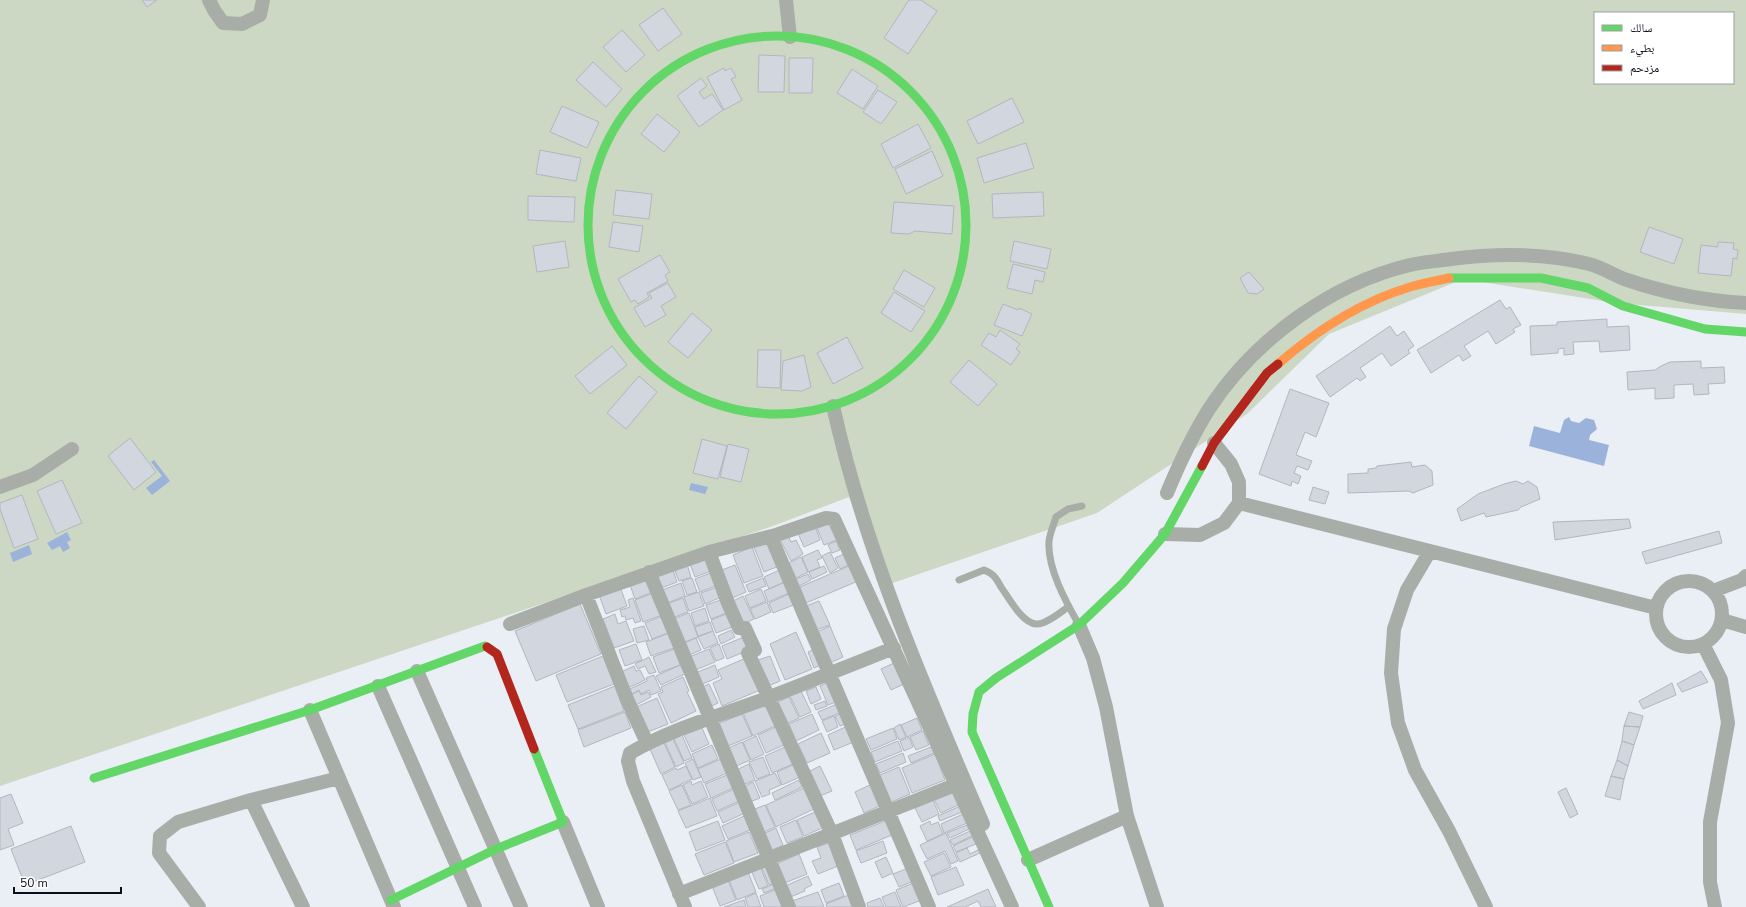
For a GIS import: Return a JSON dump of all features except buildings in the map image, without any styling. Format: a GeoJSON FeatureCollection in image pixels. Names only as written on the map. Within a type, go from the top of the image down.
{"type":"FeatureCollection","features":[{"type":"Feature","properties":{"kind":"street"},"geometry":{"type":"LineString","coordinates":[[210,0],[214,10],[223,23],[242,24],[260,15],[263,0]]}},
{"type":"Feature","properties":{"kind":"street"},"geometry":{"type":"LineString","coordinates":[[786,0],[790,37]]}},
{"type":"Feature","properties":{"kind":"street"},"geometry":{"type":"LineString","coordinates":[[761,37],[790,37],[824,42],[851,51],[870,60],[904,84],[932,116],[943,133],[956,165],[963,192],[966,234],[962,262],[952,296],[933,332],[920,349],[889,377],[865,392],[833,406],[805,412],[776,415],[754,413],[718,406],[692,395],[667,380],[645,362],[625,340],[610,316],[598,290],[590,262],[587,234],[588,212],[593,176],[603,149],[617,124],[634,100],[655,80],[679,64],[705,51],[732,42],[761,37]]}},
{"type":"Feature","properties":{"kind":"street"},"geometry":{"type":"LineString","coordinates":[[1167,493],[1188,445],[1210,408],[1237,373],[1272,338],[1306,310],[1356,283],[1410,265],[1464,258],[1505,255],[1549,257],[1590,264],[1627,280],[1679,295],[1716,302],[1746,303]]}},
{"type":"Feature","properties":{"kind":"street"},"geometry":{"type":"LineString","coordinates":[[1049,907],[972,732],[973,714],[979,692],[996,678],[1079,625],[1123,583],[1165,534],[1214,443],[1267,374],[1297,347],[1332,322],[1368,303],[1403,290],[1454,277],[1541,278],[1588,288],[1623,306],[1705,329],[1746,332]]}},
{"type":"Feature","properties":{"kind":"street"},"geometry":{"type":"LineString","coordinates":[[833,406],[844,457],[858,505],[901,630],[1019,907]]}},
{"type":"Feature","properties":{"kind":"street"},"geometry":{"type":"LineString","coordinates":[[1165,534],[1200,535],[1224,524],[1239,503],[1239,482],[1231,464],[1214,443]]}},
{"type":"Feature","properties":{"kind":"street"},"geometry":{"type":"LineString","coordinates":[[0,487],[33,475],[72,449]]}},
{"type":"Feature","properties":{"kind":"street"},"geometry":{"type":"LineString","coordinates":[[1239,503],[1656,608]]}},
{"type":"Feature","properties":{"kind":"street"},"geometry":{"type":"LineString","coordinates":[[510,624],[586,595],[709,552],[771,537],[826,518],[834,519],[1012,907]]}},
{"type":"Feature","properties":{"kind":"street"},"geometry":{"type":"LineString","coordinates":[[771,537],[929,907]]}},
{"type":"Feature","properties":{"kind":"street"},"geometry":{"type":"LineString","coordinates":[[1430,551],[1407,590],[1394,629],[1391,673],[1398,723],[1415,770],[1449,831],[1486,907]]}},
{"type":"Feature","properties":{"kind":"street"},"geometry":{"type":"LineString","coordinates":[[709,552],[736,622],[739,628],[745,628],[755,650],[748,653],[832,834],[859,907]]}},
{"type":"Feature","properties":{"kind":"street"},"geometry":{"type":"LineString","coordinates":[[650,572],[770,858],[789,907]]}},
{"type":"Feature","properties":{"kind":"street"},"geometry":{"type":"LineString","coordinates":[[1713,591],[1742,580],[1746,576]]}},
{"type":"Feature","properties":{"kind":"street"},"geometry":{"type":"LineString","coordinates":[[1684,581],[1695,581],[1705,585],[1713,591],[1719,600],[1722,610],[1722,620],[1715,634],[1703,644],[1693,648],[1673,644],[1664,637],[1659,629],[1656,619],[1656,608],[1660,598],[1666,590],[1674,584],[1684,581]]}},
{"type":"Feature","properties":{"kind":"street"},"geometry":{"type":"LineString","coordinates":[[586,595],[626,697],[647,743]]}},
{"type":"Feature","properties":{"kind":"street"},"geometry":{"type":"LineString","coordinates":[[1722,620],[1746,627]]}},
{"type":"Feature","properties":{"kind":"street"},"geometry":{"type":"LineString","coordinates":[[1079,625],[1093,658],[1106,707],[1127,816],[1157,907]]}},
{"type":"Feature","properties":{"kind":"street"},"geometry":{"type":"LineString","coordinates":[[1703,644],[1721,680],[1728,723],[1710,822],[1710,882],[1715,907]]}},
{"type":"Feature","properties":{"kind":"street"},"geometry":{"type":"LineString","coordinates":[[94,778],[310,710],[485,646],[497,654],[598,907]]}},
{"type":"Feature","properties":{"kind":"street"},"geometry":{"type":"LineString","coordinates":[[894,648],[829,672],[769,697],[710,717],[647,743],[630,753],[628,761],[633,781],[682,901],[770,858],[955,785]]}},
{"type":"Feature","properties":{"kind":"street"},"geometry":{"type":"LineString","coordinates":[[417,671],[521,907]]}},
{"type":"Feature","properties":{"kind":"street"},"geometry":{"type":"LineString","coordinates":[[378,686],[475,907]]}},
{"type":"Feature","properties":{"kind":"street"},"geometry":{"type":"LineString","coordinates":[[310,710],[392,904],[496,849],[563,822]]}},
{"type":"Feature","properties":{"kind":"street"},"geometry":{"type":"LineString","coordinates":[[199,907],[159,853],[160,836],[178,822],[251,800],[339,778]]}},
{"type":"Feature","properties":{"kind":"street"},"geometry":{"type":"LineString","coordinates":[[251,800],[303,907]]}},
{"type":"Feature","properties":{"kind":"street"},"geometry":{"type":"LineString","coordinates":[[1028,860],[1127,816]]}},
{"type":"Feature","properties":{"kind":"lane"},"geometry":{"type":"LineString","coordinates":[[1079,625],[1068,606],[1052,564],[1049,540],[1056,517],[1068,510],[1082,506]]}},
{"type":"Feature","properties":{"kind":"lane"},"geometry":{"type":"LineString","coordinates":[[959,580],[984,570],[993,574],[1019,613],[1030,623],[1037,624],[1055,616],[1068,606]]}},
{"type":"Feature","properties":{"kind":"green space"},"geometry":{"type":"Polygon","coordinates":[[[0,0],[1746,0],[1746,314],[1616,303],[1463,279],[1329,334],[1247,414],[1097,513],[884,586],[849,497],[773,526],[0,786],[0,0]]]}},
{"type":"Feature","properties":{"kind":"water"},"geometry":{"type":"Polygon","coordinates":[[[1569,417],[1571,421],[1579,423],[1586,418],[1594,420],[1597,429],[1590,435],[1589,440],[1609,445],[1604,466],[1529,446],[1534,426],[1560,433],[1564,420],[1569,417]]]}},
{"type":"Feature","properties":{"kind":"water"},"geometry":{"type":"Polygon","coordinates":[[[154,460],[170,481],[152,495],[146,488],[162,476],[151,462],[154,460]]]}},
{"type":"Feature","properties":{"kind":"water"},"geometry":{"type":"Polygon","coordinates":[[[691,483],[708,487],[705,494],[689,490],[691,483]]]}},
{"type":"Feature","properties":{"kind":"water"},"geometry":{"type":"Polygon","coordinates":[[[67,532],[71,540],[67,542],[70,548],[63,552],[60,546],[52,550],[47,543],[67,532]]]}},
{"type":"Feature","properties":{"kind":"water"},"geometry":{"type":"Polygon","coordinates":[[[29,545],[32,554],[13,562],[10,553],[29,545]]]}},
{"type":"Feature","properties":{"kind":"traffic: fast"},"geometry":{"type":"LineString","coordinates":[[777,36],[814,39],[849,50],[882,68],[911,91],[934,120],[952,153],[963,188],[966,225],[963,262],[952,297],[934,330],[911,359],[882,382],[849,400],[814,411],[777,414],[740,411],[705,400],[672,382],[643,359],[620,330],[602,297],[591,262],[588,225],[591,188],[602,153],[620,120],[643,91],[672,68],[705,50],[740,39],[777,36]]}},
{"type":"Feature","properties":{"kind":"traffic: fast"},"geometry":{"type":"LineString","coordinates":[[1449,278],[1541,278],[1588,288],[1623,306],[1705,329],[1746,332]]}},
{"type":"Feature","properties":{"kind":"traffic: fast"},"geometry":{"type":"LineString","coordinates":[[1049,907],[972,732],[973,714],[979,692],[996,678],[1079,625],[1123,583],[1165,534],[1202,466]]}},
{"type":"Feature","properties":{"kind":"traffic: fast"},"geometry":{"type":"LineString","coordinates":[[94,778],[310,710],[485,646],[487,647]]}},
{"type":"Feature","properties":{"kind":"traffic: fast"},"geometry":{"type":"LineString","coordinates":[[391,900],[496,849],[563,822],[534,749]]}},
{"type":"Feature","properties":{"kind":"traffic: slow"},"geometry":{"type":"LineString","coordinates":[[1278,364],[1308,340],[1340,318],[1357,309],[1392,293],[1425,283],[1449,278]]}},
{"type":"Feature","properties":{"kind":"traffic: jam"},"geometry":{"type":"LineString","coordinates":[[1202,466],[1214,443],[1267,373],[1278,364]]}},
{"type":"Feature","properties":{"kind":"traffic: jam"},"geometry":{"type":"LineString","coordinates":[[487,647],[497,654],[534,749]]}}]}
